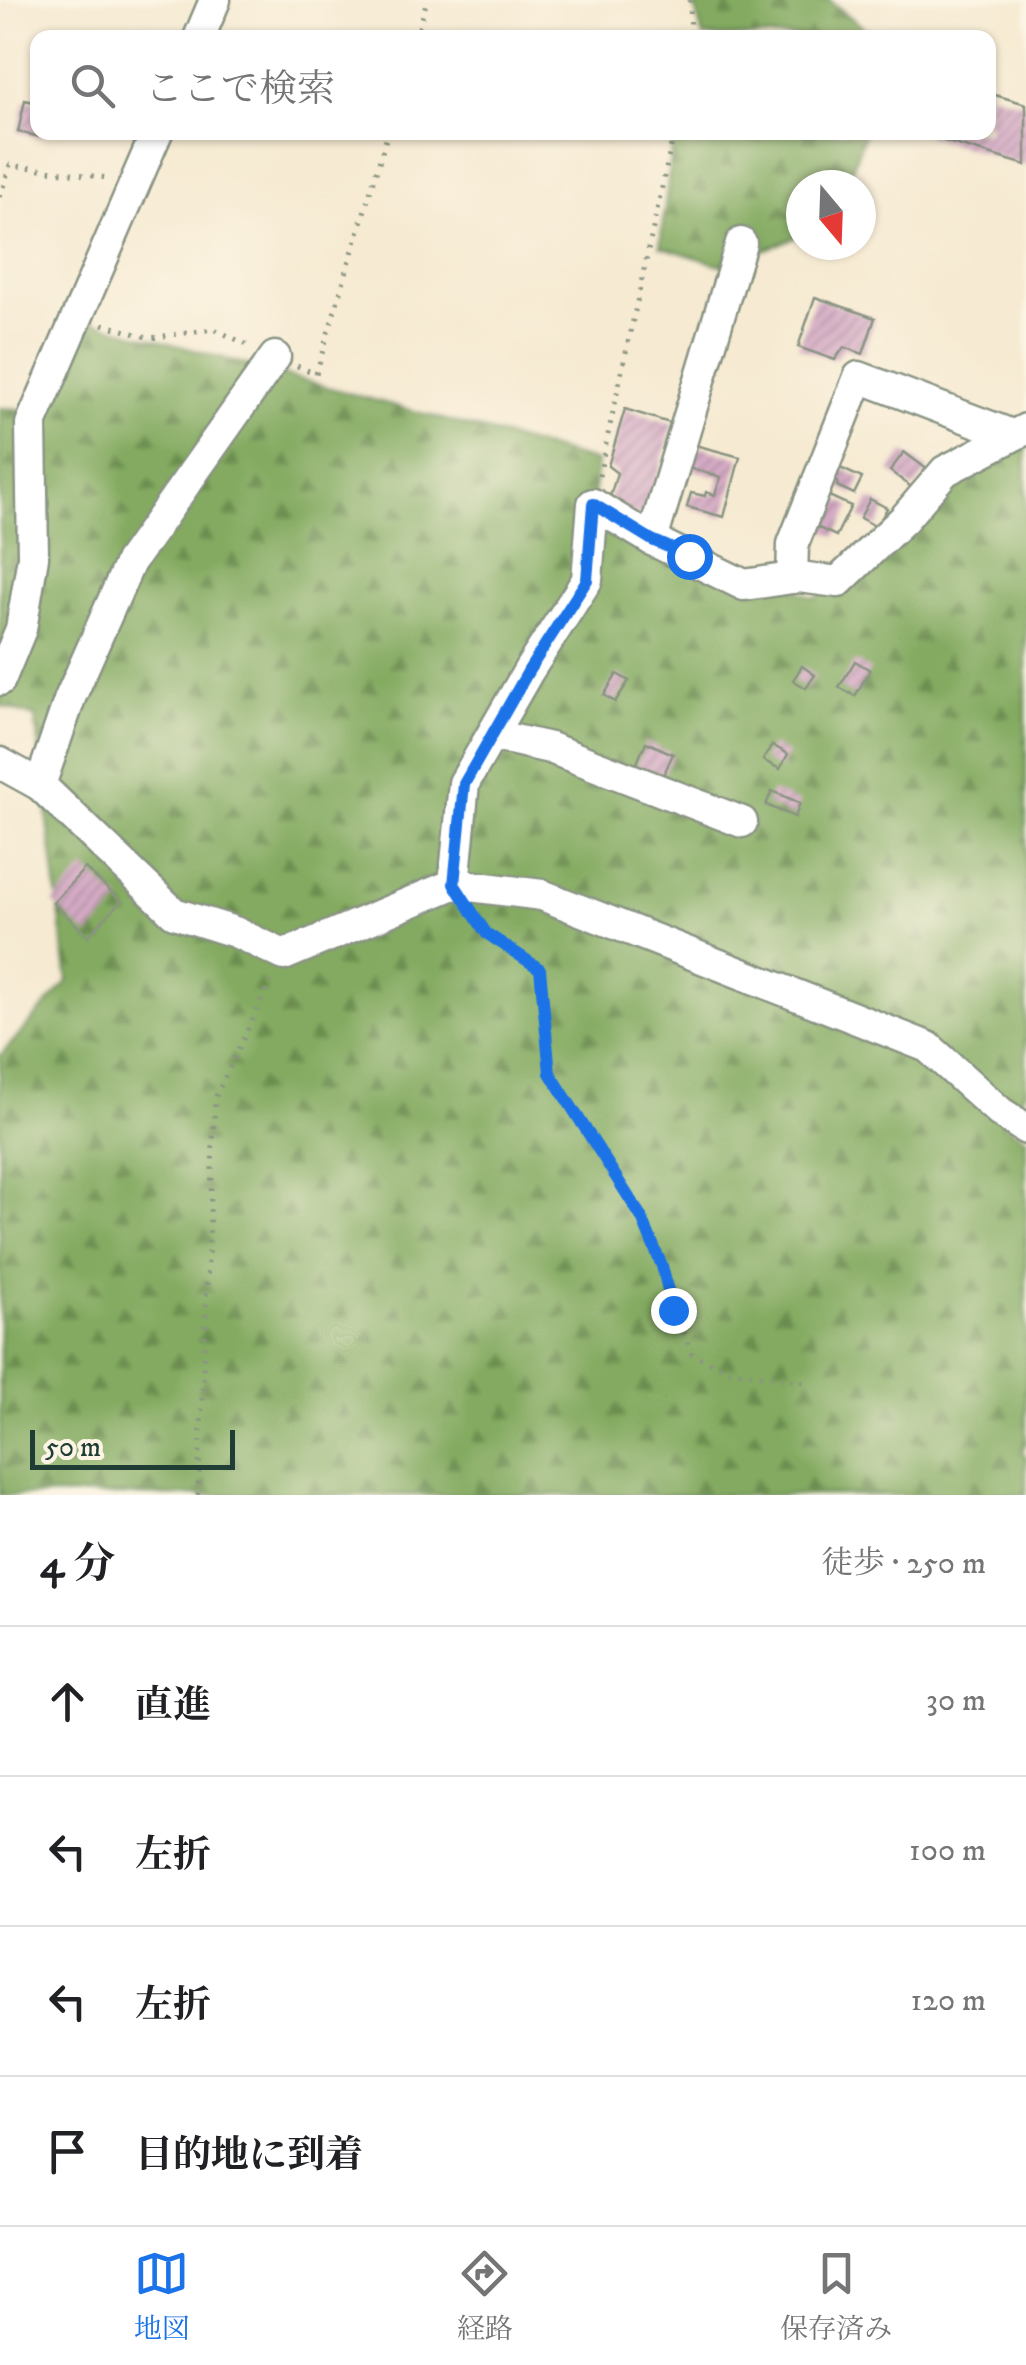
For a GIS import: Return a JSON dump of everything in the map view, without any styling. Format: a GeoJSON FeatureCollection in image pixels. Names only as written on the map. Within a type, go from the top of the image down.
{"type":"FeatureCollection","features":[{"type":"Feature","properties":{"kind":"street"},"geometry":{"type":"LineString","coordinates":[[203,30],[216,0]]}},
{"type":"Feature","properties":{"kind":"street"},"geometry":{"type":"LineString","coordinates":[[0,680],[21,629],[33,557],[31,424],[153,140]]}},
{"type":"Feature","properties":{"kind":"street"},"geometry":{"type":"LineString","coordinates":[[652,540],[740,244]]}},
{"type":"Feature","properties":{"kind":"street"},"geometry":{"type":"LineString","coordinates":[[40,785],[70,698],[130,562],[275,358]]}},
{"type":"Feature","properties":{"kind":"street"},"geometry":{"type":"LineString","coordinates":[[792,578],[793,544],[858,377],[1019,432]]}},
{"type":"Feature","properties":{"kind":"street"},"geometry":{"type":"LineString","coordinates":[[454,884],[464,784],[529,670],[587,580],[593,504],[652,540],[744,585],[792,578],[838,582],[904,520],[945,471],[1019,432]]}},
{"type":"Feature","properties":{"kind":"street"},"geometry":{"type":"LineString","coordinates":[[492,736],[550,748],[742,822]]}},
{"type":"Feature","properties":{"kind":"street"},"geometry":{"type":"LineString","coordinates":[[0,763],[40,785],[174,913],[235,932],[284,955],[454,884],[542,895],[928,1047],[1000,1112],[1026,1129]]}},
{"type":"Feature","properties":{"kind":"path"},"geometry":{"type":"LineString","coordinates":[[418,30],[427,0]]}},
{"type":"Feature","properties":{"kind":"path"},"geometry":{"type":"LineString","coordinates":[[690,0],[691,30]]}},
{"type":"Feature","properties":{"kind":"path"},"geometry":{"type":"LineString","coordinates":[[76,316],[150,338],[214,330],[316,374],[386,140]]}},
{"type":"Feature","properties":{"kind":"path"},"geometry":{"type":"LineString","coordinates":[[593,504],[672,140]]}},
{"type":"Feature","properties":{"kind":"path"},"geometry":{"type":"LineString","coordinates":[[0,197],[10,165],[135,182]]}},
{"type":"Feature","properties":{"kind":"path"},"geometry":{"type":"LineString","coordinates":[[454,884],[486,933],[540,969],[550,1073],[642,1218],[692,1354],[728,1370],[804,1382]]}},
{"type":"Feature","properties":{"kind":"path"},"geometry":{"type":"LineString","coordinates":[[198,1495],[215,1098],[284,955]]}},
{"type":"Feature","properties":{"kind":"green space"},"geometry":{"type":"Polygon","coordinates":[[[693,0],[829,0],[865,30],[701,30],[693,0]]]}},
{"type":"Feature","properties":{"kind":"green space"},"geometry":{"type":"Polygon","coordinates":[[[673,140],[862,140],[851,170],[786,170],[786,241],[724,266],[660,246],[673,140]]]}},
{"type":"Feature","properties":{"kind":"green space"},"geometry":{"type":"Polygon","coordinates":[[[86,320],[597,462],[593,504],[815,598],[1026,434],[1026,1091],[1003,1124],[1026,1137],[1026,1442],[1022,1451],[1026,1457],[1026,1495],[0,1495],[0,1056],[68,981],[35,717],[0,705],[0,408],[49,411],[86,320]]]}},
{"type":"Feature","properties":{"kind":"building"},"geometry":{"type":"Polygon","coordinates":[[[996,95],[1026,104],[1026,165],[941,140],[996,140],[996,95]]]}},
{"type":"Feature","properties":{"kind":"building"},"geometry":{"type":"Polygon","coordinates":[[[25,100],[30,101],[30,135],[18,132],[25,100]]]}},
{"type":"Feature","properties":{"kind":"building"},"geometry":{"type":"Polygon","coordinates":[[[815,297],[875,318],[863,354],[844,347],[835,360],[798,347],[815,297]]]}},
{"type":"Feature","properties":{"kind":"building"},"geometry":{"type":"Polygon","coordinates":[[[625,409],[673,424],[645,518],[607,507],[617,473],[608,466],[625,409]]]}},
{"type":"Feature","properties":{"kind":"building"},"geometry":{"type":"Polygon","coordinates":[[[695,445],[740,457],[724,517],[687,507],[691,493],[715,495],[721,477],[688,468],[695,445]]]}},
{"type":"Feature","properties":{"kind":"building"},"geometry":{"type":"Polygon","coordinates":[[[904,452],[928,470],[914,489],[890,471],[904,452]]]}},
{"type":"Feature","properties":{"kind":"building"},"geometry":{"type":"Polygon","coordinates":[[[836,466],[862,478],[854,494],[830,478],[836,466]]]}},
{"type":"Feature","properties":{"kind":"building"},"geometry":{"type":"Polygon","coordinates":[[[829,496],[851,506],[836,536],[814,526],[829,496]]]}},
{"type":"Feature","properties":{"kind":"building"},"geometry":{"type":"Polygon","coordinates":[[[870,499],[887,508],[877,527],[860,518],[870,499]]]}},
{"type":"Feature","properties":{"kind":"building"},"geometry":{"type":"Polygon","coordinates":[[[855,661],[870,670],[855,696],[839,687],[855,661]]]}},
{"type":"Feature","properties":{"kind":"building"},"geometry":{"type":"Polygon","coordinates":[[[802,666],[815,675],[806,688],[793,680],[802,666]]]}},
{"type":"Feature","properties":{"kind":"building"},"geometry":{"type":"Polygon","coordinates":[[[617,674],[629,681],[615,702],[604,695],[617,674]]]}},
{"type":"Feature","properties":{"kind":"building"},"geometry":{"type":"Polygon","coordinates":[[[646,742],[673,754],[663,776],[636,765],[646,742]]]}},
{"type":"Feature","properties":{"kind":"building"},"geometry":{"type":"Polygon","coordinates":[[[772,745],[788,754],[780,769],[763,760],[772,745]]]}},
{"type":"Feature","properties":{"kind":"building"},"geometry":{"type":"Polygon","coordinates":[[[772,791],[800,803],[795,817],[766,805],[772,791]]]}},
{"type":"Feature","properties":{"kind":"building"},"geometry":{"type":"Polygon","coordinates":[[[85,868],[121,901],[88,936],[53,903],[85,868]]]}},
{"type":"Feature","properties":{"kind":"route"},"geometry":{"type":"LineString","coordinates":[[673,1310],[662,1266],[642,1218],[550,1073],[540,969],[486,933],[454,884],[464,784],[529,670],[587,580],[593,504],[652,540],[689,556]]}}]}
